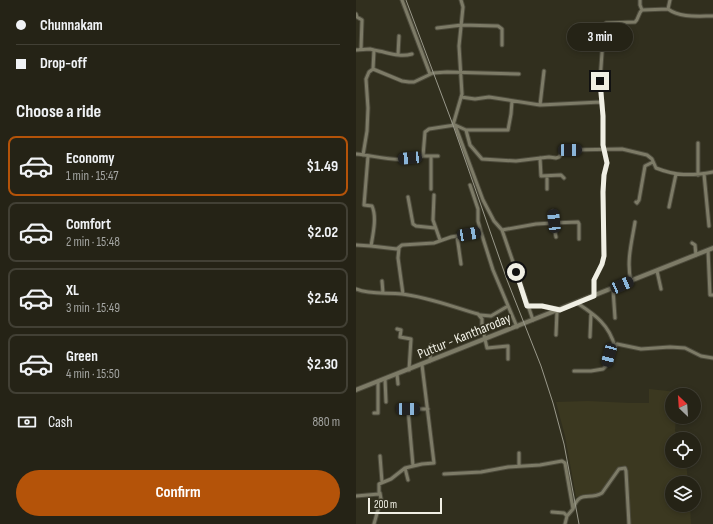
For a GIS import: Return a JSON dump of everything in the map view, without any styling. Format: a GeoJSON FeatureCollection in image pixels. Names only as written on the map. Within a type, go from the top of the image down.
{"type":"FeatureCollection","features":[{"type":"Feature","properties":{"kind":"main road","name":"Puttur - Kantharoday"},"geometry":{"type":"LineString","coordinates":[[356,390],[713,248]]}},
{"type":"Feature","properties":{"kind":"street"},"geometry":{"type":"LineString","coordinates":[[402,0],[430,74]]}},
{"type":"Feature","properties":{"kind":"street"},"geometry":{"type":"LineString","coordinates":[[461,0],[463,8],[459,46],[462,71],[461,97],[454,125],[483,200],[494,221],[502,230],[533,320]]}},
{"type":"Feature","properties":{"kind":"street"},"geometry":{"type":"LineString","coordinates":[[640,0],[642,10]]}},
{"type":"Feature","properties":{"kind":"street"},"geometry":{"type":"LineString","coordinates":[[668,9],[670,0]]}},
{"type":"Feature","properties":{"kind":"street"},"geometry":{"type":"LineString","coordinates":[[642,10],[668,9],[675,14],[713,16]]}},
{"type":"Feature","properties":{"kind":"street"},"geometry":{"type":"LineString","coordinates":[[594,296],[594,280],[602,264],[604,256],[603,192],[604,175],[607,163],[604,150],[600,81],[604,25],[606,23],[635,22],[642,10]]}},
{"type":"Feature","properties":{"kind":"street"},"geometry":{"type":"LineString","coordinates":[[356,14],[357,17],[362,20],[360,49]]}},
{"type":"Feature","properties":{"kind":"street"},"geometry":{"type":"LineString","coordinates":[[437,28],[462,25],[498,26],[501,27],[502,45]]}},
{"type":"Feature","properties":{"kind":"street"},"geometry":{"type":"LineString","coordinates":[[398,55],[399,36]]}},
{"type":"Feature","properties":{"kind":"street"},"geometry":{"type":"LineString","coordinates":[[356,50],[370,49],[405,56],[412,54]]}},
{"type":"Feature","properties":{"kind":"street"},"geometry":{"type":"LineString","coordinates":[[363,155],[367,131],[368,108],[366,79],[369,72],[373,69],[374,50]]}},
{"type":"Feature","properties":{"kind":"street"},"geometry":{"type":"LineString","coordinates":[[373,69],[402,81],[409,82],[414,82],[430,74],[446,72],[462,71],[519,74]]}},
{"type":"Feature","properties":{"kind":"street"},"geometry":{"type":"LineString","coordinates":[[540,106],[544,71]]}},
{"type":"Feature","properties":{"kind":"street"},"geometry":{"type":"LineString","coordinates":[[461,97],[475,99],[489,98],[540,106],[602,102]]}},
{"type":"Feature","properties":{"kind":"street"},"geometry":{"type":"LineString","coordinates":[[423,156],[427,130],[454,125],[466,130],[508,130],[512,114],[512,101]]}},
{"type":"Feature","properties":{"kind":"street"},"geometry":{"type":"LineString","coordinates":[[466,130],[470,145],[482,159],[516,161],[549,157],[556,158],[563,152],[570,150],[622,149],[648,155],[656,168],[676,174],[698,175],[713,172]]}},
{"type":"Feature","properties":{"kind":"street"},"geometry":{"type":"LineString","coordinates":[[698,143],[698,175]]}},
{"type":"Feature","properties":{"kind":"street"},"geometry":{"type":"LineString","coordinates":[[356,154],[400,159],[438,156]]}},
{"type":"Feature","properties":{"kind":"street"},"geometry":{"type":"LineString","coordinates":[[368,156],[364,205],[372,206],[374,214],[374,227],[371,246]]}},
{"type":"Feature","properties":{"kind":"street"},"geometry":{"type":"LineString","coordinates":[[431,157],[431,189]]}},
{"type":"Feature","properties":{"kind":"street"},"geometry":{"type":"LineString","coordinates":[[540,158],[541,176],[561,175],[564,178]]}},
{"type":"Feature","properties":{"kind":"street"},"geometry":{"type":"LineString","coordinates":[[636,202],[637,203],[639,200],[645,166],[653,162]]}},
{"type":"Feature","properties":{"kind":"street"},"geometry":{"type":"LineString","coordinates":[[669,207],[676,174]]}},
{"type":"Feature","properties":{"kind":"street"},"geometry":{"type":"LineString","coordinates":[[704,174],[709,226]]}},
{"type":"Feature","properties":{"kind":"street"},"geometry":{"type":"LineString","coordinates":[[547,176],[547,189]]}},
{"type":"Feature","properties":{"kind":"street"},"geometry":{"type":"LineString","coordinates":[[470,185],[478,209],[478,221],[493,270],[517,327]]}},
{"type":"Feature","properties":{"kind":"street"},"geometry":{"type":"LineString","coordinates":[[434,195],[433,220],[440,240]]}},
{"type":"Feature","properties":{"kind":"street"},"geometry":{"type":"LineString","coordinates":[[408,197],[413,224],[416,226],[435,228]]}},
{"type":"Feature","properties":{"kind":"street"},"geometry":{"type":"LineString","coordinates":[[553,211],[553,223],[556,237]]}},
{"type":"Feature","properties":{"kind":"street"},"geometry":{"type":"LineString","coordinates":[[502,230],[536,224],[578,222],[579,239]]}},
{"type":"Feature","properties":{"kind":"street"},"geometry":{"type":"LineString","coordinates":[[631,281],[629,276],[629,261],[635,222]]}},
{"type":"Feature","properties":{"kind":"street"},"geometry":{"type":"LineString","coordinates":[[356,246],[397,249],[402,245],[434,243],[457,236],[481,232]]}},
{"type":"Feature","properties":{"kind":"street"},"geometry":{"type":"LineString","coordinates":[[457,236],[461,264]]}},
{"type":"Feature","properties":{"kind":"street"},"geometry":{"type":"LineString","coordinates":[[692,243],[695,245],[696,255]]}},
{"type":"Feature","properties":{"kind":"street"},"geometry":{"type":"LineString","coordinates":[[399,248],[398,258],[403,294]]}},
{"type":"Feature","properties":{"kind":"street"},"geometry":{"type":"LineString","coordinates":[[708,250],[711,284],[710,295],[713,295]]}},
{"type":"Feature","properties":{"kind":"street"},"geometry":{"type":"LineString","coordinates":[[656,271],[661,289]]}},
{"type":"Feature","properties":{"kind":"street"},"geometry":{"type":"LineString","coordinates":[[382,281],[383,293]]}},
{"type":"Feature","properties":{"kind":"street"},"geometry":{"type":"LineString","coordinates":[[356,289],[364,292],[403,294],[435,301],[484,316],[491,316],[508,306]]}},
{"type":"Feature","properties":{"kind":"street"},"geometry":{"type":"LineString","coordinates":[[613,289],[616,318]]}},
{"type":"Feature","properties":{"kind":"street"},"geometry":{"type":"LineString","coordinates":[[577,303],[599,318],[608,330],[615,347]]}},
{"type":"Feature","properties":{"kind":"street"},"geometry":{"type":"LineString","coordinates":[[527,306],[542,306],[559,310],[556,335]]}},
{"type":"Feature","properties":{"kind":"street"},"geometry":{"type":"LineString","coordinates":[[590,338],[591,313]]}},
{"type":"Feature","properties":{"kind":"street"},"geometry":{"type":"LineString","coordinates":[[478,314],[482,319],[487,348],[508,346],[508,359]]}},
{"type":"Feature","properties":{"kind":"street"},"geometry":{"type":"LineString","coordinates":[[397,329],[401,330],[400,337],[411,339],[409,370]]}},
{"type":"Feature","properties":{"kind":"street"},"geometry":{"type":"LineString","coordinates":[[574,371],[591,371],[603,368],[606,366],[609,355],[617,344],[641,349],[670,347],[685,348],[700,356],[713,358]]}},
{"type":"Feature","properties":{"kind":"street"},"geometry":{"type":"LineString","coordinates":[[430,361],[431,345]]}},
{"type":"Feature","properties":{"kind":"street"},"geometry":{"type":"LineString","coordinates":[[374,524],[381,499],[380,493],[379,494],[379,484],[391,479],[405,468],[434,463],[422,365]]}},
{"type":"Feature","properties":{"kind":"street"},"geometry":{"type":"LineString","coordinates":[[397,374],[398,384]]}},
{"type":"Feature","properties":{"kind":"street"},"geometry":{"type":"LineString","coordinates":[[385,379],[386,402]]}},
{"type":"Feature","properties":{"kind":"street"},"geometry":{"type":"LineString","coordinates":[[374,413],[378,413],[378,382]]}},
{"type":"Feature","properties":{"kind":"street"},"geometry":{"type":"LineString","coordinates":[[413,466],[408,409],[428,409]]}},
{"type":"Feature","properties":{"kind":"street"},"geometry":{"type":"LineString","coordinates":[[519,453],[519,466]]}},
{"type":"Feature","properties":{"kind":"street"},"geometry":{"type":"LineString","coordinates":[[380,456],[382,482]]}},
{"type":"Feature","properties":{"kind":"street"},"geometry":{"type":"LineString","coordinates":[[444,474],[481,472],[562,461],[565,463],[573,509]]}},
{"type":"Feature","properties":{"kind":"street"},"geometry":{"type":"LineString","coordinates":[[405,468],[408,480]]}},
{"type":"Feature","properties":{"kind":"street"},"geometry":{"type":"LineString","coordinates":[[565,524],[567,516],[573,509],[575,502],[580,497],[602,493],[619,469],[625,468],[630,524]]}},
{"type":"Feature","properties":{"kind":"street"},"geometry":{"type":"LineString","coordinates":[[356,496],[379,494]]}},
{"type":"Feature","properties":{"kind":"street"},"geometry":{"type":"LineString","coordinates":[[552,512],[564,513],[567,516]]}},
{"type":"Feature","properties":{"kind":"shaded area"},"geometry":{"type":"Polygon","coordinates":[[[649,389],[665,391],[665,424],[676,424],[676,432],[665,432],[665,468],[687,468],[687,476],[665,476],[665,512],[690,512],[691,524],[630,524],[627,471],[623,467],[599,494],[576,497],[565,436],[556,402],[588,401],[649,403],[649,389]]]}},
{"type":"Feature","properties":{"kind":"railway"},"geometry":{"type":"LineString","coordinates":[[406,0],[453,125],[507,280],[541,366],[564,444],[579,524]]}},
{"type":"Feature","properties":{"kind":"route"},"geometry":{"type":"LineString","coordinates":[[516,272],[527,306],[542,306],[560,310],[594,296],[594,280],[602,264],[604,256],[603,192],[604,175],[607,163],[607,157],[603,145],[604,134],[600,81]]}}]}
